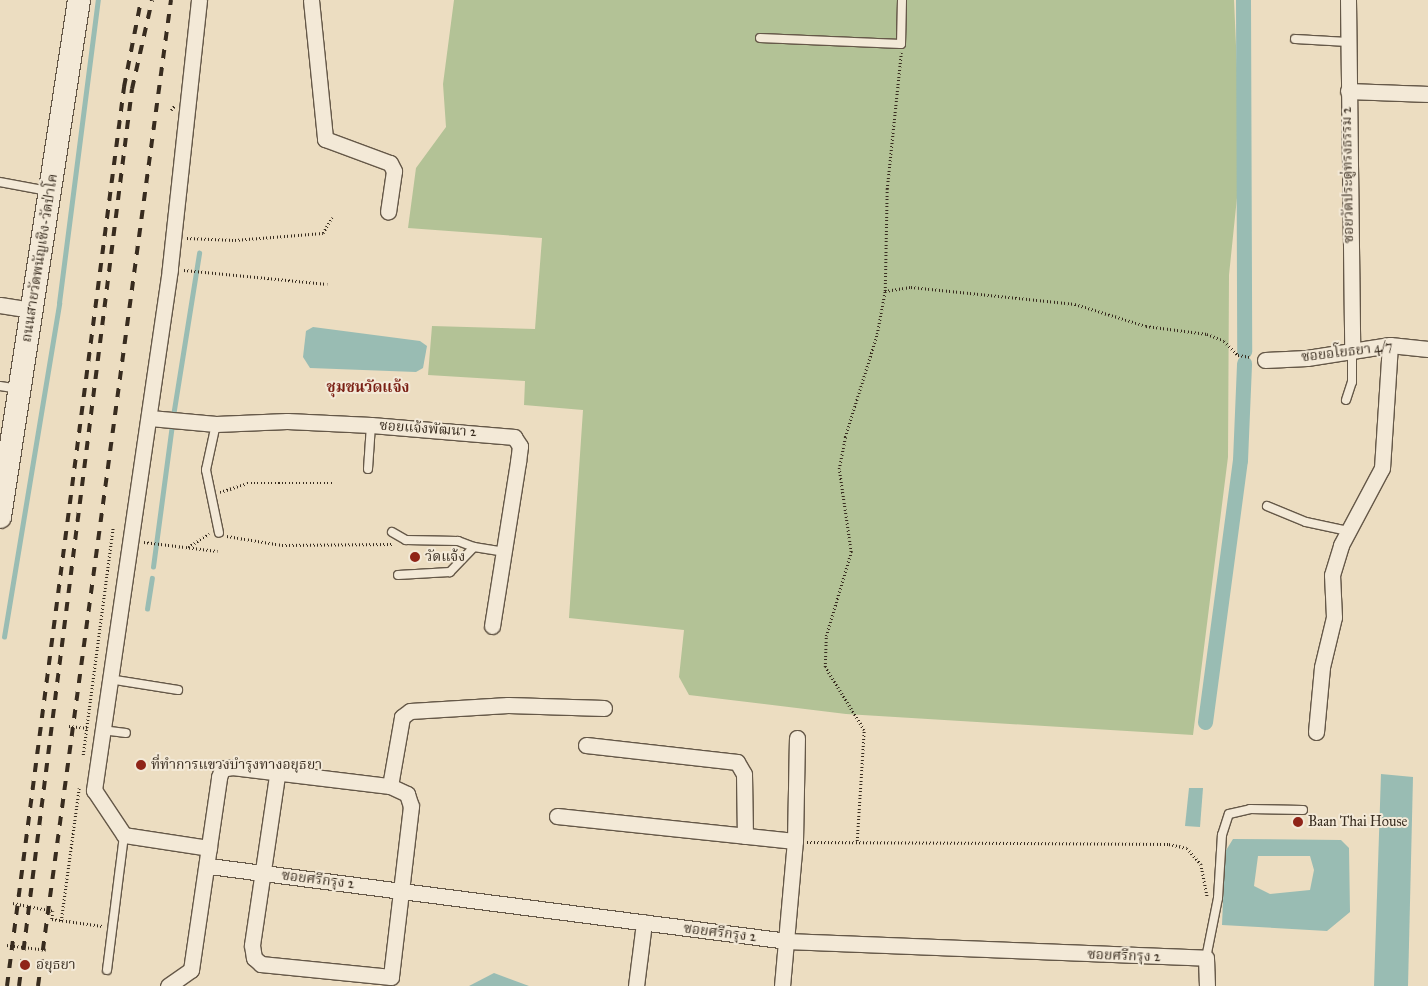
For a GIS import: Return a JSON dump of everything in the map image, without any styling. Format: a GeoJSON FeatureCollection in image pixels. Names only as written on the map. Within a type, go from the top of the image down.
{"type":"FeatureCollection","features":[{"type":"Feature","properties":{"kind":"main road","name":"ถนนสายวัดพนัญเชิง-วัดป่าโค"},"geometry":{"type":"LineString","coordinates":[[0,517],[10,387],[32,310],[80,0]]}},
{"type":"Feature","properties":{"kind":"street"},"geometry":{"type":"LineString","coordinates":[[199,0],[150,418],[109,679],[94,790],[124,835],[209,848]]}},
{"type":"Feature","properties":{"kind":"street"},"geometry":{"type":"LineString","coordinates":[[311,0],[325,139],[390,163],[394,171],[388,212]]}},
{"type":"Feature","properties":{"kind":"street","name":"ซอยวัดประดู่ทรงธรรม 2"},"geometry":{"type":"LineString","coordinates":[[1348,0],[1352,350]]}},
{"type":"Feature","properties":{"kind":"street"},"geometry":{"type":"LineString","coordinates":[[1348,91],[1428,94]]}},
{"type":"Feature","properties":{"kind":"street"},"geometry":{"type":"LineString","coordinates":[[0,305],[32,310]]}},
{"type":"Feature","properties":{"kind":"street"},"geometry":{"type":"LineString","coordinates":[[1316,732],[1322,667],[1334,617],[1332,576],[1348,531],[1382,468],[1390,345]]}},
{"type":"Feature","properties":{"kind":"street","name":"ซอยอโยธยา 4/7"},"geometry":{"type":"LineString","coordinates":[[1265,360],[1390,345],[1428,349]]}},
{"type":"Feature","properties":{"kind":"street","name":"ซอยแจ้งพัฒนา 2"},"geometry":{"type":"LineString","coordinates":[[150,418],[216,424],[287,421],[371,425],[503,434],[518,440],[504,552],[492,626]]}},
{"type":"Feature","properties":{"kind":"street"},"geometry":{"type":"LineString","coordinates":[[390,786],[402,717],[410,711],[508,705],[604,708]]}},
{"type":"Feature","properties":{"kind":"street"},"geometry":{"type":"LineString","coordinates":[[782,986],[795,841],[797,738]]}},
{"type":"Feature","properties":{"kind":"street"},"geometry":{"type":"LineString","coordinates":[[586,745],[738,762],[744,774],[745,836]]}},
{"type":"Feature","properties":{"kind":"street"},"geometry":{"type":"LineString","coordinates":[[168,986],[192,970],[222,769],[390,786],[403,789],[411,806],[394,966],[390,977],[382,980],[260,964],[252,945],[265,873],[277,775]]}},
{"type":"Feature","properties":{"kind":"street"},"geometry":{"type":"LineString","coordinates":[[557,816],[795,841]]}},
{"type":"Feature","properties":{"kind":"street","name":"ซอยศรีกรุง 2"},"geometry":{"type":"LineString","coordinates":[[209,866],[787,941],[1206,958]]}},
{"type":"Feature","properties":{"kind":"street"},"geometry":{"type":"LineString","coordinates":[[636,986],[644,923]]}},
{"type":"Feature","properties":{"kind":"street"},"geometry":{"type":"LineString","coordinates":[[1206,958],[1207,986]]}},
{"type":"Feature","properties":{"kind":"lane"},"geometry":{"type":"LineString","coordinates":[[760,38],[901,44],[902,0]]}},
{"type":"Feature","properties":{"kind":"lane"},"geometry":{"type":"LineString","coordinates":[[1295,39],[1348,42]]}},
{"type":"Feature","properties":{"kind":"lane"},"geometry":{"type":"LineString","coordinates":[[0,182],[50,192]]}},
{"type":"Feature","properties":{"kind":"lane"},"geometry":{"type":"LineString","coordinates":[[1346,400],[1352,382],[1352,350]]}},
{"type":"Feature","properties":{"kind":"lane"},"geometry":{"type":"LineString","coordinates":[[216,424],[206,470],[219,533]]}},
{"type":"Feature","properties":{"kind":"lane"},"geometry":{"type":"LineString","coordinates":[[368,469],[371,425]]}},
{"type":"Feature","properties":{"kind":"lane"},"geometry":{"type":"LineString","coordinates":[[1267,506],[1306,522],[1348,531]]}},
{"type":"Feature","properties":{"kind":"lane"},"geometry":{"type":"LineString","coordinates":[[392,532],[406,540],[458,541],[474,547],[504,552]]}},
{"type":"Feature","properties":{"kind":"lane"},"geometry":{"type":"LineString","coordinates":[[398,575],[450,572],[474,547]]}},
{"type":"Feature","properties":{"kind":"lane"},"geometry":{"type":"LineString","coordinates":[[109,679],[178,690]]}},
{"type":"Feature","properties":{"kind":"lane"},"geometry":{"type":"LineString","coordinates":[[102,730],[126,733]]}},
{"type":"Feature","properties":{"kind":"lane"},"geometry":{"type":"LineString","coordinates":[[1206,958],[1211,920],[1218,898],[1222,835],[1229,814],[1250,808],[1303,810]]}},
{"type":"Feature","properties":{"kind":"lane"},"geometry":{"type":"LineString","coordinates":[[106,970],[124,835]]}},
{"type":"Feature","properties":{"kind":"path"},"geometry":{"type":"LineString","coordinates":[[857,841],[864,730],[825,667],[826,636],[851,552],[839,469],[844,437],[877,334],[885,291],[887,189],[901,44]]}},
{"type":"Feature","properties":{"kind":"path"},"geometry":{"type":"LineString","coordinates":[[186,238],[235,240],[322,233],[332,217]]}},
{"type":"Feature","properties":{"kind":"path"},"geometry":{"type":"LineString","coordinates":[[183,270],[327,284]]}},
{"type":"Feature","properties":{"kind":"path"},"geometry":{"type":"LineString","coordinates":[[885,291],[911,287],[1075,304],[1146,326],[1207,334],[1224,341],[1238,355],[1265,360]]}},
{"type":"Feature","properties":{"kind":"path"},"geometry":{"type":"LineString","coordinates":[[231,488],[246,483],[333,483]]}},
{"type":"Feature","properties":{"kind":"path"},"geometry":{"type":"LineString","coordinates":[[82,766],[113,526]]}},
{"type":"Feature","properties":{"kind":"path"},"geometry":{"type":"LineString","coordinates":[[188,547],[202,535],[219,533]]}},
{"type":"Feature","properties":{"kind":"path"},"geometry":{"type":"LineString","coordinates":[[230,538],[282,545],[384,547]]}},
{"type":"Feature","properties":{"kind":"path"},"geometry":{"type":"LineString","coordinates":[[148,543],[217,550]]}},
{"type":"Feature","properties":{"kind":"path"},"geometry":{"type":"LineString","coordinates":[[69,726],[102,730]]}},
{"type":"Feature","properties":{"kind":"path"},"geometry":{"type":"LineString","coordinates":[[61,921],[79,786]]}},
{"type":"Feature","properties":{"kind":"path"},"geometry":{"type":"LineString","coordinates":[[795,841],[1170,844],[1187,848],[1201,864],[1211,920]]}},
{"type":"Feature","properties":{"kind":"path"},"geometry":{"type":"LineString","coordinates":[[13,903],[53,911],[52,919],[113,928]]}},
{"type":"Feature","properties":{"kind":"path"},"geometry":{"type":"LineString","coordinates":[[7,945],[46,950]]}},
{"type":"Feature","properties":{"kind":"green space"},"geometry":{"type":"Polygon","coordinates":[[[454,0],[1234,0],[1241,159],[1229,275],[1228,457],[1193,735],[846,714],[689,695],[679,677],[684,630],[569,618],[583,410],[524,405],[525,381],[428,375],[432,326],[535,329],[542,238],[408,228],[416,168],[446,127],[443,84],[454,0]]]}},
{"type":"Feature","properties":{"kind":"water"},"geometry":{"type":"Polygon","coordinates":[[[313,327],[420,341],[427,346],[423,368],[416,372],[310,368],[303,357],[306,331],[313,327]]]}},
{"type":"Feature","properties":{"kind":"water"},"geometry":{"type":"Polygon","coordinates":[[[1381,774],[1413,777],[1408,986],[1374,986],[1381,774]]]}},
{"type":"Feature","properties":{"kind":"water"},"geometry":{"type":"Polygon","coordinates":[[[1189,788],[1203,788],[1200,827],[1185,826],[1189,788]]]}},
{"type":"Feature","properties":{"kind":"water"},"geometry":{"type":"Polygon","coordinates":[[[1233,839],[1341,840],[1349,848],[1350,912],[1327,931],[1222,925],[1225,852],[1233,839]],[[1258,856],[1254,886],[1270,894],[1310,890],[1314,870],[1310,856],[1258,856]]]}},
{"type":"Feature","properties":{"kind":"water"},"geometry":{"type":"Polygon","coordinates":[[[494,973],[529,986],[469,986],[494,973]]]}},
{"type":"Feature","properties":{"kind":"waterway"},"geometry":{"type":"LineString","coordinates":[[4,637],[59,303],[98,0]]}},
{"type":"Feature","properties":{"kind":"waterway"},"geometry":{"type":"LineString","coordinates":[[1243,0],[1244,351]]}},
{"type":"Feature","properties":{"kind":"waterway"},"geometry":{"type":"LineString","coordinates":[[173,416],[199,253]]}},
{"type":"Feature","properties":{"kind":"waterway"},"geometry":{"type":"LineString","coordinates":[[1205,722],[1240,460],[1244,363]]}},
{"type":"Feature","properties":{"kind":"waterway"},"geometry":{"type":"LineString","coordinates":[[153,567],[172,425]]}},
{"type":"Feature","properties":{"kind":"waterway"},"geometry":{"type":"LineString","coordinates":[[147,609],[152,578]]}},
{"type":"Feature","properties":{"kind":"railway"},"geometry":{"type":"LineString","coordinates":[[7,986],[124,87],[141,0]]}},
{"type":"Feature","properties":{"kind":"railway"},"geometry":{"type":"LineString","coordinates":[[19,986],[132,89],[152,0]]}},
{"type":"Feature","properties":{"kind":"railway"},"geometry":{"type":"LineString","coordinates":[[38,986],[171,0]]}},
{"type":"Feature","properties":{"kind":"place","name":"วัดแจ้ง"},"geometry":{"type":"Point","coordinates":[415,557]}},
{"type":"Feature","properties":{"kind":"place","name":"ที่ทำการแขวงบำรุงทางอยุธยา"},"geometry":{"type":"Point","coordinates":[141,765]}},
{"type":"Feature","properties":{"kind":"place","name":"Baan Thai House"},"geometry":{"type":"Point","coordinates":[1298,822]}},
{"type":"Feature","properties":{"kind":"place","name":"อยุธยา"},"geometry":{"type":"Point","coordinates":[25,965]}},
{"type":"Feature","properties":{"kind":"district","name":"ชุมชนวัดแจ้ง"},"geometry":{"type":"Point","coordinates":[368,388]}}]}
